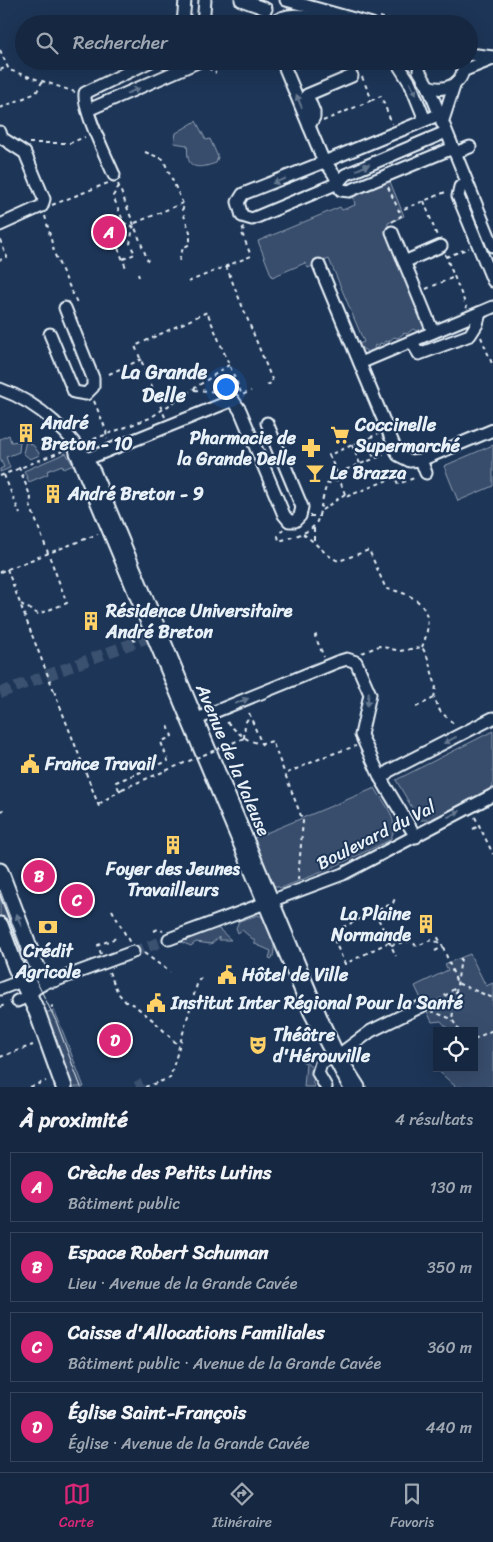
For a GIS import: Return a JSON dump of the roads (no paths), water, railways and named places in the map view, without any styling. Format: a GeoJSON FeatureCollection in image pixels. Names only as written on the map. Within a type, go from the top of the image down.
{"type":"FeatureCollection","features":[{"type":"Feature","properties":{"kind":"main road"},"geometry":{"type":"LineString","coordinates":[[0,871],[34,961],[44,981],[22,998]]}},
{"type":"Feature","properties":{"kind":"main road"},"geometry":{"type":"LineString","coordinates":[[0,925],[16,968],[22,998],[64,1087]]}},
{"type":"Feature","properties":{"kind":"street"},"geometry":{"type":"LineString","coordinates":[[184,15],[185,0]]}},
{"type":"Feature","properties":{"kind":"street"},"geometry":{"type":"LineString","coordinates":[[203,15],[204,0]]}},
{"type":"Feature","properties":{"kind":"street"},"geometry":{"type":"LineString","coordinates":[[241,0],[266,5]]}},
{"type":"Feature","properties":{"kind":"street"},"geometry":{"type":"LineString","coordinates":[[286,0],[354,15]]}},
{"type":"Feature","properties":{"kind":"street"},"geometry":{"type":"LineString","coordinates":[[478,56],[493,58]]}},
{"type":"Feature","properties":{"kind":"street"},"geometry":{"type":"LineString","coordinates":[[478,62],[493,58]]}},
{"type":"Feature","properties":{"kind":"street"},"geometry":{"type":"LineString","coordinates":[[116,180],[84,99],[85,92],[89,89],[131,70]]}},
{"type":"Feature","properties":{"kind":"street"},"geometry":{"type":"LineString","coordinates":[[88,110],[179,70]]}},
{"type":"Feature","properties":{"kind":"street"},"geometry":{"type":"LineString","coordinates":[[286,70],[311,122],[324,162],[332,169],[341,190],[349,191],[454,150],[470,147]]}},
{"type":"Feature","properties":{"kind":"street"},"geometry":{"type":"LineString","coordinates":[[402,70],[413,88],[425,120]]}},
{"type":"Feature","properties":{"kind":"street"},"geometry":{"type":"LineString","coordinates":[[422,70],[454,150],[464,185],[493,246]]}},
{"type":"Feature","properties":{"kind":"street"},"geometry":{"type":"LineString","coordinates":[[442,123],[425,120],[243,194],[238,202],[242,216],[252,219],[338,183],[345,175],[442,123],[454,86],[462,70]]}},
{"type":"Feature","properties":{"kind":"street"},"geometry":{"type":"LineString","coordinates":[[311,122],[307,95],[355,72]]}},
{"type":"Feature","properties":{"kind":"street"},"geometry":{"type":"LineString","coordinates":[[428,86],[443,90],[454,86]]}},
{"type":"Feature","properties":{"kind":"street"},"geometry":{"type":"LineString","coordinates":[[0,225],[43,208],[44,199],[25,153],[1,136]]}},
{"type":"Feature","properties":{"kind":"street"},"geometry":{"type":"LineString","coordinates":[[464,185],[458,196],[493,281]]}},
{"type":"Feature","properties":{"kind":"street"},"geometry":{"type":"LineString","coordinates":[[392,232],[433,332]]}},
{"type":"Feature","properties":{"kind":"street"},"geometry":{"type":"LineString","coordinates":[[404,262],[441,246]]}},
{"type":"Feature","properties":{"kind":"street"},"geometry":{"type":"LineString","coordinates":[[319,265],[398,455],[410,461],[421,460],[493,430]]}},
{"type":"Feature","properties":{"kind":"street"},"geometry":{"type":"LineString","coordinates":[[360,363],[493,307]]}},
{"type":"Feature","properties":{"kind":"street"},"geometry":{"type":"LineString","coordinates":[[50,334],[74,392],[86,394],[93,387],[93,378],[65,308]]}},
{"type":"Feature","properties":{"kind":"street"},"geometry":{"type":"LineString","coordinates":[[412,342],[419,354],[470,335],[477,324],[475,315]]}},
{"type":"Feature","properties":{"kind":"street","name":"Avenue de la Valeuse"},"geometry":{"type":"LineString","coordinates":[[0,390],[33,405],[62,430],[87,459],[108,530]]}},
{"type":"Feature","properties":{"kind":"street"},"geometry":{"type":"LineString","coordinates":[[87,459],[233,400],[240,410],[284,515],[290,521],[295,521],[300,516],[302,507],[267,423]]}},
{"type":"Feature","properties":{"kind":"street","name":"Avenue de la Valeuse"},"geometry":{"type":"LineString","coordinates":[[75,446],[76,454],[108,530],[192,717],[268,902],[349,1087]]}},
{"type":"Feature","properties":{"kind":"street"},"geometry":{"type":"LineString","coordinates":[[421,460],[424,474]]}},
{"type":"Feature","properties":{"kind":"street"},"geometry":{"type":"LineString","coordinates":[[192,717],[328,666],[353,660],[359,666],[370,694],[361,735],[381,779],[416,836]]}},
{"type":"Feature","properties":{"kind":"street"},"geometry":{"type":"LineString","coordinates":[[381,779],[389,771],[493,718]]}},
{"type":"Feature","properties":{"kind":"street","name":"Boulevard du Val"},"geometry":{"type":"LineString","coordinates":[[166,935],[268,902],[343,874],[493,794]]}},
{"type":"Feature","properties":{"kind":"street"},"geometry":{"type":"LineString","coordinates":[[44,981],[54,981],[134,952]]}},
{"type":"Feature","properties":{"kind":"street"},"geometry":{"type":"LineString","coordinates":[[0,989],[16,984]]}},
{"type":"Feature","properties":{"kind":"street"},"geometry":{"type":"LineString","coordinates":[[326,1087],[319,1075],[318,1067],[321,1063],[363,1039],[370,1031],[422,1006]]}},
{"type":"Feature","properties":{"kind":"street","name":"Avenue de la Valeuse"},"geometry":{"type":"LineString","coordinates":[[335,1056],[359,1087]]}},
{"type":"Feature","properties":{"kind":"tunnel"},"geometry":{"type":"LineString","coordinates":[[0,693],[160,633]]}},
{"type":"Feature","properties":{"kind":"tunnel"},"geometry":{"type":"LineString","coordinates":[[133,952],[169,939]]}},
{"type":"Feature","properties":{"kind":"tunnel"},"geometry":{"type":"LineString","coordinates":[[136,1087],[143,1084]]}},
{"type":"Feature","properties":{"kind":"tram line"},"geometry":{"type":"LineString","coordinates":[[0,890],[26,960],[56,1021],[81,1087]]}},
{"type":"Feature","properties":{"kind":"place","name":"Crèche des Petits Lutins"},"geometry":{"type":"Point","coordinates":[109,232]}},
{"type":"Feature","properties":{"kind":"place","name":"André Breton - 10"},"geometry":{"type":"Point","coordinates":[26,433]}},
{"type":"Feature","properties":{"kind":"place","name":"Coccinelle Supermarché"},"geometry":{"type":"Point","coordinates":[340,435]}},
{"type":"Feature","properties":{"kind":"place","name":"Pharmacie de la Grande Delle"},"geometry":{"type":"Point","coordinates":[311,448]}},
{"type":"Feature","properties":{"kind":"place","name":"Le Brazza"},"geometry":{"type":"Point","coordinates":[315,473]}},
{"type":"Feature","properties":{"kind":"place","name":"André Breton - 9"},"geometry":{"type":"Point","coordinates":[53,494]}},
{"type":"Feature","properties":{"kind":"place","name":"Résidence Universitaire André Breton"},"geometry":{"type":"Point","coordinates":[91,621]}},
{"type":"Feature","properties":{"kind":"place","name":"France Travail"},"geometry":{"type":"Point","coordinates":[30,764]}},
{"type":"Feature","properties":{"kind":"place","name":"Foyer des Jeunes Travailleurs"},"geometry":{"type":"Point","coordinates":[173,845]}},
{"type":"Feature","properties":{"kind":"place","name":"Espace Robert Schuman"},"geometry":{"type":"Point","coordinates":[39,876]}},
{"type":"Feature","properties":{"kind":"place","name":"Caisse d'Allocations Familiales"},"geometry":{"type":"Point","coordinates":[77,900]}},
{"type":"Feature","properties":{"kind":"place","name":"La Plaine Normande"},"geometry":{"type":"Point","coordinates":[426,924]}},
{"type":"Feature","properties":{"kind":"place","name":"Crédit Agricole"},"geometry":{"type":"Point","coordinates":[48,927]}},
{"type":"Feature","properties":{"kind":"place","name":"Hôtel de Ville"},"geometry":{"type":"Point","coordinates":[227,975]}},
{"type":"Feature","properties":{"kind":"place","name":"Institut Inter Régional Pour la Santé"},"geometry":{"type":"Point","coordinates":[156,1003]}},
{"type":"Feature","properties":{"kind":"place","name":"Église Saint-François"},"geometry":{"type":"Point","coordinates":[115,1040]}},
{"type":"Feature","properties":{"kind":"place","name":"Théâtre d'Hérouville"},"geometry":{"type":"Point","coordinates":[258,1045]}},
{"type":"Feature","properties":{"kind":"district","name":"La Grande Delle"},"geometry":{"type":"Point","coordinates":[164,384]}}]}
